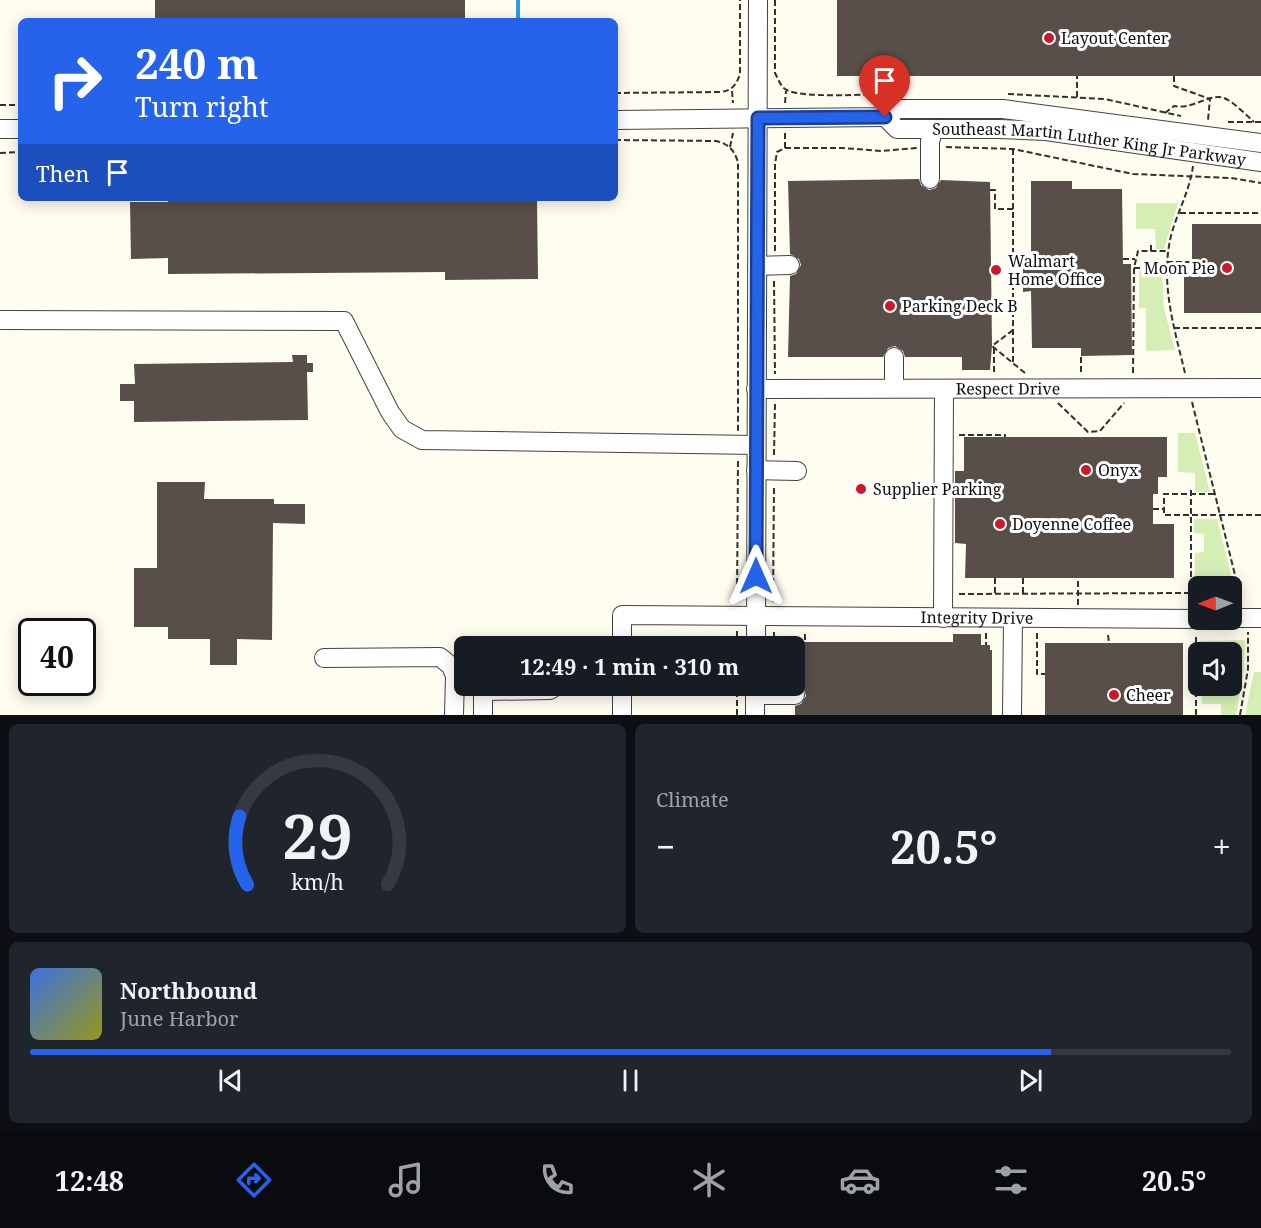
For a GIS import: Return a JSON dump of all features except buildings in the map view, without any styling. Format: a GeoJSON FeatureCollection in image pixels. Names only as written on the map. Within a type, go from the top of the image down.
{"type":"FeatureCollection","features":[{"type":"Feature","properties":{"kind":"street"},"geometry":{"type":"LineString","coordinates":[[756,636],[758,0]]}},
{"type":"Feature","properties":{"kind":"street","name":"Southeast Martin Luther King Jr Parkway"},"geometry":{"type":"LineString","coordinates":[[618,120],[885,117],[897,109],[1003,109],[1261,143]]}},
{"type":"Feature","properties":{"kind":"street","name":"Southeast Martin Luther King Jr Parkway"},"geometry":{"type":"LineString","coordinates":[[885,117],[897,129],[1046,131],[1261,162]]}},
{"type":"Feature","properties":{"kind":"street"},"geometry":{"type":"LineString","coordinates":[[0,129],[18,129]]}},
{"type":"Feature","properties":{"kind":"street"},"geometry":{"type":"LineString","coordinates":[[930,179],[930,141],[934,129]]}},
{"type":"Feature","properties":{"kind":"street"},"geometry":{"type":"LineString","coordinates":[[757,266],[790,266]]}},
{"type":"Feature","properties":{"kind":"street"},"geometry":{"type":"LineString","coordinates":[[0,320],[344,321],[390,412],[402,429],[422,440],[756,445]]}},
{"type":"Feature","properties":{"kind":"street"},"geometry":{"type":"LineString","coordinates":[[894,357],[894,388]]}},
{"type":"Feature","properties":{"kind":"street","name":"Respect Drive"},"geometry":{"type":"LineString","coordinates":[[756,389],[944,389],[1136,384],[1261,388]]}},
{"type":"Feature","properties":{"kind":"street"},"geometry":{"type":"LineString","coordinates":[[943,618],[944,389]]}},
{"type":"Feature","properties":{"kind":"street"},"geometry":{"type":"LineString","coordinates":[[756,470],[797,471]]}},
{"type":"Feature","properties":{"kind":"street","name":"Integrity Drive"},"geometry":{"type":"LineString","coordinates":[[622,636],[622,615],[1188,619]]}},
{"type":"Feature","properties":{"kind":"street"},"geometry":{"type":"LineString","coordinates":[[1012,715],[1013,619]]}},
{"type":"Feature","properties":{"kind":"street"},"geometry":{"type":"LineString","coordinates":[[324,658],[440,657],[451,666],[455,676],[454,715]]}},
{"type":"Feature","properties":{"kind":"street"},"geometry":{"type":"LineString","coordinates":[[483,696],[483,715]]}},
{"type":"Feature","properties":{"kind":"street"},"geometry":{"type":"LineString","coordinates":[[622,696],[622,715]]}},
{"type":"Feature","properties":{"kind":"street"},"geometry":{"type":"LineString","coordinates":[[755,696],[755,715]]}},
{"type":"Feature","properties":{"kind":"path"},"geometry":{"type":"LineString","coordinates":[[618,93],[731,90],[737,84],[740,74],[740,0]]}},
{"type":"Feature","properties":{"kind":"path"},"geometry":{"type":"LineString","coordinates":[[775,0],[775,73],[786,91],[785,96]]}},
{"type":"Feature","properties":{"kind":"path"},"geometry":{"type":"LineString","coordinates":[[1077,76],[1077,97]]}},
{"type":"Feature","properties":{"kind":"path"},"geometry":{"type":"LineString","coordinates":[[1174,76],[1174,86],[1210,99]]}},
{"type":"Feature","properties":{"kind":"path"},"geometry":{"type":"LineString","coordinates":[[737,84],[743,84]]}},
{"type":"Feature","properties":{"kind":"path"},"geometry":{"type":"LineString","coordinates":[[774,84],[780,84]]}},
{"type":"Feature","properties":{"kind":"path"},"geometry":{"type":"LineString","coordinates":[[731,90],[734,95]]}},
{"type":"Feature","properties":{"kind":"path"},"geometry":{"type":"LineString","coordinates":[[1208,127],[1210,99]]}},
{"type":"Feature","properties":{"kind":"path"},"geometry":{"type":"LineString","coordinates":[[1165,113],[1174,106],[1185,108],[1210,99],[1224,99],[1255,123]]}},
{"type":"Feature","properties":{"kind":"path"},"geometry":{"type":"LineString","coordinates":[[0,105],[18,105]]}},
{"type":"Feature","properties":{"kind":"path"},"geometry":{"type":"LineString","coordinates":[[785,137],[785,148]]}},
{"type":"Feature","properties":{"kind":"path"},"geometry":{"type":"LineString","coordinates":[[618,140],[716,141],[730,147],[738,162],[738,599]]}},
{"type":"Feature","properties":{"kind":"path"},"geometry":{"type":"LineString","coordinates":[[730,147],[733,140]]}},
{"type":"Feature","properties":{"kind":"path"},"geometry":{"type":"LineString","coordinates":[[772,152],[785,148],[843,148],[881,151],[925,147]]}},
{"type":"Feature","properties":{"kind":"path"},"geometry":{"type":"LineString","coordinates":[[946,147],[1013,149],[1133,174],[1231,178],[1261,183]]}},
{"type":"Feature","properties":{"kind":"path"},"geometry":{"type":"LineString","coordinates":[[994,347],[1013,362],[1013,149]]}},
{"type":"Feature","properties":{"kind":"path"},"geometry":{"type":"LineString","coordinates":[[775,255],[777,152]]}},
{"type":"Feature","properties":{"kind":"path"},"geometry":{"type":"LineString","coordinates":[[0,153],[18,153]]}},
{"type":"Feature","properties":{"kind":"path"},"geometry":{"type":"LineString","coordinates":[[990,190],[995,190],[995,209],[1013,209]]}},
{"type":"Feature","properties":{"kind":"path"},"geometry":{"type":"LineString","coordinates":[[1180,213],[1261,213]]}},
{"type":"Feature","properties":{"kind":"path"},"geometry":{"type":"LineString","coordinates":[[1151,244],[1151,251]]}},
{"type":"Feature","properties":{"kind":"path"},"geometry":{"type":"LineString","coordinates":[[1100,431],[1136,384],[1134,259],[1138,251],[1168,251]]}},
{"type":"Feature","properties":{"kind":"path"},"geometry":{"type":"LineString","coordinates":[[1123,259],[1134,259]]}},
{"type":"Feature","properties":{"kind":"path"},"geometry":{"type":"LineString","coordinates":[[1167,262],[1192,262]]}},
{"type":"Feature","properties":{"kind":"path"},"geometry":{"type":"LineString","coordinates":[[1012,267],[1031,267]]}},
{"type":"Feature","properties":{"kind":"path"},"geometry":{"type":"LineString","coordinates":[[1134,268],[1167,268]]}},
{"type":"Feature","properties":{"kind":"path"},"geometry":{"type":"LineString","coordinates":[[774,277],[775,379]]}},
{"type":"Feature","properties":{"kind":"path"},"geometry":{"type":"LineString","coordinates":[[1174,328],[1261,328]]}},
{"type":"Feature","properties":{"kind":"path"},"geometry":{"type":"LineString","coordinates":[[994,375],[994,347],[992,346],[1013,330]]}},
{"type":"Feature","properties":{"kind":"path"},"geometry":{"type":"LineString","coordinates":[[1081,356],[1081,387]]}},
{"type":"Feature","properties":{"kind":"path"},"geometry":{"type":"LineString","coordinates":[[774,462],[775,398]]}},
{"type":"Feature","properties":{"kind":"path"},"geometry":{"type":"LineString","coordinates":[[956,435],[1005,435],[1005,437]]}},
{"type":"Feature","properties":{"kind":"path"},"geometry":{"type":"LineString","coordinates":[[773,599],[774,479]]}},
{"type":"Feature","properties":{"kind":"path"},"geometry":{"type":"LineString","coordinates":[[1190,576],[1191,488]]}},
{"type":"Feature","properties":{"kind":"path"},"geometry":{"type":"LineString","coordinates":[[1214,494],[1164,494],[1164,516],[1261,515]]}},
{"type":"Feature","properties":{"kind":"path"},"geometry":{"type":"LineString","coordinates":[[1153,509],[1164,509]]}},
{"type":"Feature","properties":{"kind":"path"},"geometry":{"type":"LineString","coordinates":[[995,578],[995,594]]}},
{"type":"Feature","properties":{"kind":"path"},"geometry":{"type":"LineString","coordinates":[[1023,578],[1023,594]]}},
{"type":"Feature","properties":{"kind":"path"},"geometry":{"type":"LineString","coordinates":[[956,594],[1188,593]]}},
{"type":"Feature","properties":{"kind":"path"},"geometry":{"type":"LineString","coordinates":[[1240,715],[1248,669],[1249,636],[1246,618]]}},
{"type":"Feature","properties":{"kind":"path"},"geometry":{"type":"LineString","coordinates":[[737,628],[737,636]]}},
{"type":"Feature","properties":{"kind":"path"},"geometry":{"type":"LineString","coordinates":[[1195,630],[1196,715]]}},
{"type":"Feature","properties":{"kind":"path"},"geometry":{"type":"LineString","coordinates":[[986,633],[986,645]]}},
{"type":"Feature","properties":{"kind":"path"},"geometry":{"type":"LineString","coordinates":[[1037,633],[1037,674],[1045,674]]}},
{"type":"Feature","properties":{"kind":"path"},"geometry":{"type":"LineString","coordinates":[[736,715],[737,696]]}},
{"type":"Feature","properties":{"kind":"green space"},"geometry":{"type":"Polygon","coordinates":[[[1136,203],[1178,203],[1164,249],[1156,249],[1155,229],[1136,229],[1136,203]]]}},
{"type":"Feature","properties":{"kind":"green space"},"geometry":{"type":"Polygon","coordinates":[[[1139,271],[1162,271],[1164,308],[1175,350],[1146,351],[1146,308],[1139,308],[1139,271]]]}},
{"type":"Feature","properties":{"kind":"green space"},"geometry":{"type":"Polygon","coordinates":[[[1178,433],[1195,433],[1210,492],[1195,492],[1195,473],[1178,472],[1178,433]]]}},
{"type":"Feature","properties":{"kind":"green space"},"geometry":{"type":"Polygon","coordinates":[[[1194,519],[1217,519],[1231,576],[1195,576],[1195,553],[1204,552],[1204,534],[1194,533],[1194,519]]]}},
{"type":"Feature","properties":{"kind":"green space"},"geometry":{"type":"Polygon","coordinates":[[[1245,640],[1242,681],[1242,642],[1199,641],[1245,640]]]}},
{"type":"Feature","properties":{"kind":"green space"},"geometry":{"type":"Polygon","coordinates":[[[1254,672],[1261,672],[1261,715],[1245,715],[1254,672]]]}},
{"type":"Feature","properties":{"kind":"green space"},"geometry":{"type":"Polygon","coordinates":[[[1202,696],[1239,696],[1236,715],[1221,715],[1221,704],[1202,704],[1202,696]]]}},
{"type":"Feature","properties":{"kind":"waterway"},"geometry":{"type":"LineString","coordinates":[[518,0],[518,18]]}},
{"type":"Feature","properties":{"kind":"place","name":"Layout Center"},"geometry":{"type":"Point","coordinates":[1049,38]}},
{"type":"Feature","properties":{"kind":"place","name":"Moon Pie"},"geometry":{"type":"Point","coordinates":[1227,268]}},
{"type":"Feature","properties":{"kind":"place","name":"Walmart Home Office"},"geometry":{"type":"Point","coordinates":[996,270]}},
{"type":"Feature","properties":{"kind":"place","name":"Parking Deck B"},"geometry":{"type":"Point","coordinates":[890,306]}},
{"type":"Feature","properties":{"kind":"place","name":"Onyx"},"geometry":{"type":"Point","coordinates":[1086,470]}},
{"type":"Feature","properties":{"kind":"place","name":"Supplier Parking"},"geometry":{"type":"Point","coordinates":[861,489]}},
{"type":"Feature","properties":{"kind":"place","name":"Doyenne Coffee"},"geometry":{"type":"Point","coordinates":[1000,524]}},
{"type":"Feature","properties":{"kind":"place","name":"Cheer"},"geometry":{"type":"Point","coordinates":[1114,695]}},
{"type":"Feature","properties":{"kind":"route"},"geometry":{"type":"LineString","coordinates":[[756,576],[758,118],[885,117]]}}]}
